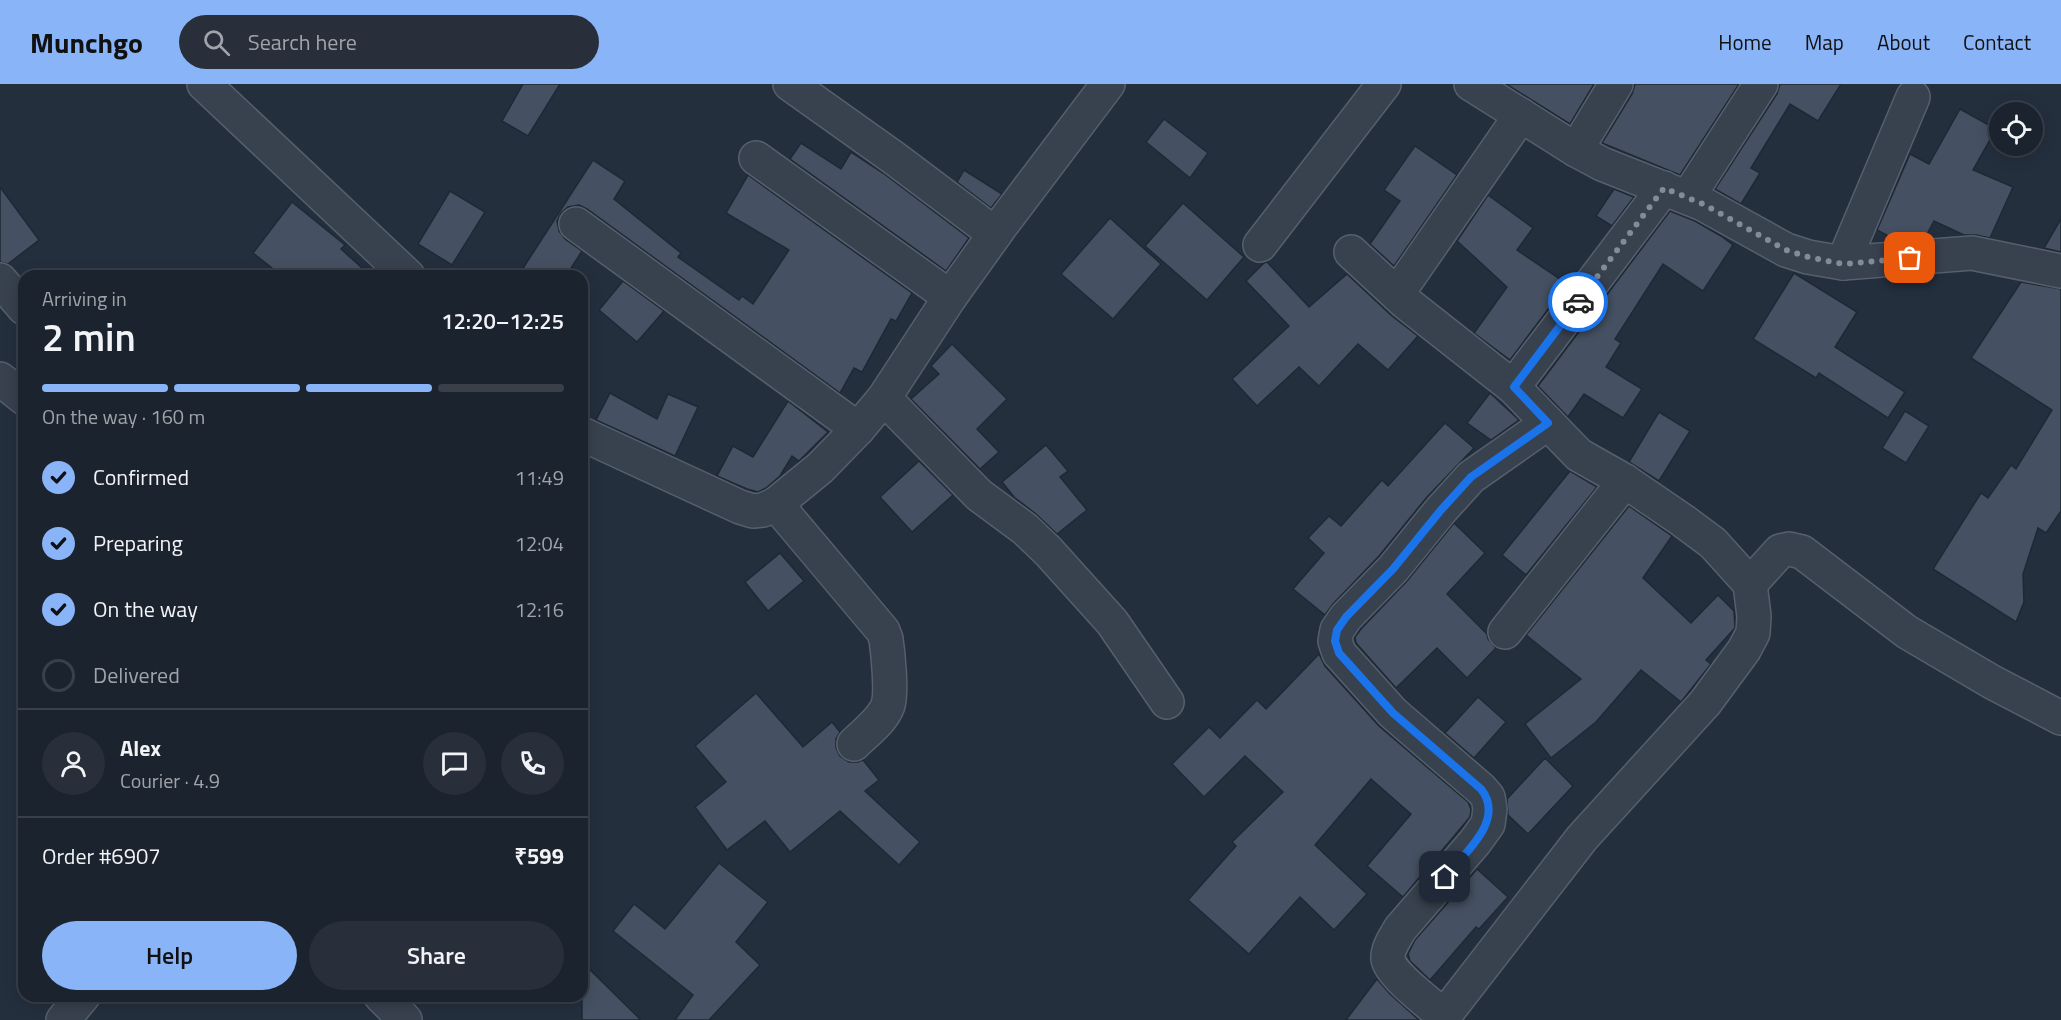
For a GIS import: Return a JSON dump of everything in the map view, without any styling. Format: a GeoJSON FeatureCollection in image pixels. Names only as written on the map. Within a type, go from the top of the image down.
{"type":"FeatureCollection","features":[{"type":"Feature","properties":{"kind":"street"},"geometry":{"type":"LineString","coordinates":[[204,84],[402,270]]}},
{"type":"Feature","properties":{"kind":"street"},"geometry":{"type":"LineString","coordinates":[[790,84],[995,234]]}},
{"type":"Feature","properties":{"kind":"street"},"geometry":{"type":"LineString","coordinates":[[588,437],[740,507],[753,511],[763,510],[776,504],[820,468],[884,398],[950,297],[1108,84]]}},
{"type":"Feature","properties":{"kind":"street"},"geometry":{"type":"LineString","coordinates":[[1260,245],[1384,84]]}},
{"type":"Feature","properties":{"kind":"street"},"geometry":{"type":"LineString","coordinates":[[1471,84],[1602,164],[1703,204],[1786,250],[1843,264],[1972,253],[2061,272]]}},
{"type":"Feature","properties":{"kind":"street"},"geometry":{"type":"LineString","coordinates":[[1576,150],[1616,84]]}},
{"type":"Feature","properties":{"kind":"street"},"geometry":{"type":"LineString","coordinates":[[1514,387],[1676,192],[1761,84]]}},
{"type":"Feature","properties":{"kind":"street"},"geometry":{"type":"LineString","coordinates":[[1843,264],[1913,97]]}},
{"type":"Feature","properties":{"kind":"street"},"geometry":{"type":"LineString","coordinates":[[1396,294],[1521,115]]}},
{"type":"Feature","properties":{"kind":"street"},"geometry":{"type":"LineString","coordinates":[[756,158],[950,297]]}},
{"type":"Feature","properties":{"kind":"street"},"geometry":{"type":"LineString","coordinates":[[576,224],[858,429]]}},
{"type":"Feature","properties":{"kind":"street"},"geometry":{"type":"LineString","coordinates":[[1351,252],[1396,294],[1514,387],[1579,455],[1625,481],[1713,543],[1750,584],[1754,616],[1753,633],[1744,650],[1705,703],[1582,838],[1442,1018],[1395,972],[1388,960],[1391,945],[1400,929],[1488,824],[1490,809],[1488,797],[1393,713],[1339,653],[1335,641],[1337,630],[1346,617],[1393,569],[1471,477],[1548,423]]}},
{"type":"Feature","properties":{"kind":"street"},"geometry":{"type":"LineString","coordinates":[[0,280],[18,301]]}},
{"type":"Feature","properties":{"kind":"street"},"geometry":{"type":"LineString","coordinates":[[0,379],[18,393]]}},
{"type":"Feature","properties":{"kind":"street"},"geometry":{"type":"LineString","coordinates":[[884,398],[979,495],[1048,551],[1112,622],[1167,702]]}},
{"type":"Feature","properties":{"kind":"street"},"geometry":{"type":"LineString","coordinates":[[1504,633],[1625,481]]}},
{"type":"Feature","properties":{"kind":"street"},"geometry":{"type":"LineString","coordinates":[[776,504],[883,631],[886,639],[888,705],[882,716],[854,744]]}},
{"type":"Feature","properties":{"kind":"street"},"geometry":{"type":"LineString","coordinates":[[1750,584],[1780,551],[1789,549],[1802,552],[1907,632],[1992,682],[2061,718]]}},
{"type":"Feature","properties":{"kind":"street"},"geometry":{"type":"LineString","coordinates":[[63,1020],[78,1002]]}},
{"type":"Feature","properties":{"kind":"street"},"geometry":{"type":"LineString","coordinates":[[387,1002],[405,1020]]}},
{"type":"Feature","properties":{"kind":"building"},"geometry":{"type":"Polygon","coordinates":[[[523,84],[560,84],[528,136],[502,121],[523,84]]]}},
{"type":"Feature","properties":{"kind":"building"},"geometry":{"type":"Polygon","coordinates":[[[1506,84],[1594,84],[1570,124],[1506,84]]]}},
{"type":"Feature","properties":{"kind":"building"},"geometry":{"type":"Polygon","coordinates":[[[1635,84],[1739,84],[1680,175],[1602,143],[1632,94],[1635,84]]]}},
{"type":"Feature","properties":{"kind":"building"},"geometry":{"type":"Polygon","coordinates":[[[1780,84],[1841,84],[1818,121],[1790,104],[1751,168],[1760,173],[1741,204],[1715,189],[1777,94],[1780,84]]]}},
{"type":"Feature","properties":{"kind":"building"},"geometry":{"type":"Polygon","coordinates":[[[1960,109],[1989,125],[1989,141],[1973,170],[2013,187],[1990,238],[1964,235],[1934,221],[1925,238],[1896,240],[1877,230],[1910,154],[1929,164],[1960,109]]]}},
{"type":"Feature","properties":{"kind":"building"},"geometry":{"type":"Polygon","coordinates":[[[1164,119],[1208,153],[1190,178],[1146,142],[1164,119]]]}},
{"type":"Feature","properties":{"kind":"building"},"geometry":{"type":"Polygon","coordinates":[[[801,143],[841,169],[851,152],[883,173],[969,238],[946,271],[790,159],[801,143]]]}},
{"type":"Feature","properties":{"kind":"building"},"geometry":{"type":"Polygon","coordinates":[[[1415,146],[1457,175],[1394,266],[1370,244],[1400,201],[1384,190],[1415,146]]]}},
{"type":"Feature","properties":{"kind":"building"},"geometry":{"type":"Polygon","coordinates":[[[593,160],[625,181],[614,199],[681,253],[678,257],[739,300],[742,296],[753,304],[789,250],[726,213],[748,175],[912,293],[896,321],[891,319],[862,372],[854,368],[840,393],[579,205],[568,207],[557,221],[559,231],[565,239],[582,251],[570,270],[522,270],[593,160]]]}},
{"type":"Feature","properties":{"kind":"building"},"geometry":{"type":"Polygon","coordinates":[[[964,170],[1002,194],[991,208],[957,182],[964,170]]]}},
{"type":"Feature","properties":{"kind":"building"},"geometry":{"type":"Polygon","coordinates":[[[0,187],[39,240],[8,264],[0,262],[0,187]]]}},
{"type":"Feature","properties":{"kind":"building"},"geometry":{"type":"Polygon","coordinates":[[[1614,189],[1634,197],[1612,226],[1596,216],[1614,189]]]}},
{"type":"Feature","properties":{"kind":"building"},"geometry":{"type":"Polygon","coordinates":[[[450,191],[485,212],[452,265],[418,244],[450,191]]]}},
{"type":"Feature","properties":{"kind":"building"},"geometry":{"type":"Polygon","coordinates":[[[1488,195],[1533,228],[1517,250],[1567,284],[1510,360],[1474,333],[1507,287],[1457,241],[1488,195]]]}},
{"type":"Feature","properties":{"kind":"building"},"geometry":{"type":"Polygon","coordinates":[[[292,202],[345,245],[341,249],[364,270],[274,270],[253,253],[292,202]]]}},
{"type":"Feature","properties":{"kind":"building"},"geometry":{"type":"Polygon","coordinates":[[[1183,203],[1244,257],[1207,300],[1145,246],[1183,203]]]}},
{"type":"Feature","properties":{"kind":"building"},"geometry":{"type":"Polygon","coordinates":[[[1670,211],[1695,221],[1733,245],[1703,291],[1663,264],[1615,339],[1621,343],[1606,367],[1642,389],[1623,418],[1584,394],[1568,417],[1538,386],[1670,211]]]}},
{"type":"Feature","properties":{"kind":"building"},"geometry":{"type":"Polygon","coordinates":[[[1110,218],[1161,264],[1113,319],[1061,274],[1110,218]]]}},
{"type":"Feature","properties":{"kind":"building"},"geometry":{"type":"Polygon","coordinates":[[[2061,219],[2061,252],[2044,248],[2061,219]]]}},
{"type":"Feature","properties":{"kind":"building"},"geometry":{"type":"Polygon","coordinates":[[[1267,262],[1309,307],[1347,274],[1392,316],[1418,336],[1388,370],[1358,344],[1319,386],[1299,367],[1257,406],[1232,379],[1289,326],[1246,281],[1267,262]]]}},
{"type":"Feature","properties":{"kind":"building"},"geometry":{"type":"Polygon","coordinates":[[[1794,273],[1857,312],[1835,347],[1905,392],[1888,418],[1819,373],[1816,378],[1753,339],[1794,273]]]}},
{"type":"Feature","properties":{"kind":"building"},"geometry":{"type":"Polygon","coordinates":[[[623,281],[664,311],[637,342],[599,310],[623,281]]]}},
{"type":"Feature","properties":{"kind":"building"},"geometry":{"type":"Polygon","coordinates":[[[2021,282],[2061,289],[2061,511],[2046,533],[2038,528],[2023,574],[2024,602],[2016,622],[1933,569],[1981,493],[1988,498],[2011,465],[2016,469],[2052,410],[1971,358],[2021,282]]]}},
{"type":"Feature","properties":{"kind":"building"},"geometry":{"type":"Polygon","coordinates":[[[952,344],[1007,399],[977,429],[999,452],[980,469],[911,399],[939,374],[931,366],[952,344]]]}},
{"type":"Feature","properties":{"kind":"building"},"geometry":{"type":"Polygon","coordinates":[[[610,393],[657,419],[668,394],[698,407],[675,456],[596,420],[610,393]]]}},
{"type":"Feature","properties":{"kind":"building"},"geometry":{"type":"Polygon","coordinates":[[[1490,393],[1519,420],[1491,440],[1467,423],[1490,393]]]}},
{"type":"Feature","properties":{"kind":"building"},"geometry":{"type":"Polygon","coordinates":[[[788,401],[828,432],[799,461],[792,456],[780,476],[758,492],[717,476],[733,446],[753,457],[788,401]]]}},
{"type":"Feature","properties":{"kind":"building"},"geometry":{"type":"Polygon","coordinates":[[[1905,411],[1929,426],[1906,463],[1882,448],[1905,411]]]}},
{"type":"Feature","properties":{"kind":"building"},"geometry":{"type":"Polygon","coordinates":[[[1659,412],[1690,431],[1659,481],[1629,462],[1659,412]]]}},
{"type":"Feature","properties":{"kind":"building"},"geometry":{"type":"Polygon","coordinates":[[[1445,423],[1474,448],[1427,497],[1379,556],[1325,615],[1293,589],[1324,553],[1308,538],[1329,516],[1341,526],[1382,480],[1388,486],[1445,423]]]}},
{"type":"Feature","properties":{"kind":"building"},"geometry":{"type":"Polygon","coordinates":[[[1046,445],[1068,471],[1060,477],[1087,510],[1057,534],[1015,498],[1002,482],[1046,445]]]}},
{"type":"Feature","properties":{"kind":"building"},"geometry":{"type":"Polygon","coordinates":[[[919,461],[953,495],[912,532],[880,497],[919,461]]]}},
{"type":"Feature","properties":{"kind":"building"},"geometry":{"type":"Polygon","coordinates":[[[1570,471],[1597,487],[1526,575],[1502,555],[1570,471]]]}},
{"type":"Feature","properties":{"kind":"building"},"geometry":{"type":"Polygon","coordinates":[[[1629,506],[1672,536],[1643,578],[1691,623],[1718,595],[1734,611],[1735,628],[1706,660],[1711,664],[1681,702],[1641,670],[1596,722],[1551,758],[1525,724],[1581,679],[1526,635],[1629,506]]]}},
{"type":"Feature","properties":{"kind":"building"},"geometry":{"type":"Polygon","coordinates":[[[1454,523],[1485,553],[1447,594],[1487,634],[1488,639],[1496,648],[1467,678],[1437,648],[1396,688],[1356,643],[1355,637],[1407,581],[1454,523]]]}},
{"type":"Feature","properties":{"kind":"building"},"geometry":{"type":"Polygon","coordinates":[[[780,553],[804,581],[768,611],[745,582],[780,553]]]}},
{"type":"Feature","properties":{"kind":"building"},"geometry":{"type":"Polygon","coordinates":[[[1319,654],[1325,666],[1379,726],[1468,802],[1471,809],[1470,817],[1403,897],[1367,866],[1411,814],[1371,779],[1315,845],[1367,894],[1334,930],[1300,897],[1249,954],[1188,900],[1236,846],[1232,842],[1283,792],[1245,756],[1204,797],[1172,764],[1209,727],[1220,738],[1257,700],[1266,709],[1319,654]]]}},
{"type":"Feature","properties":{"kind":"building"},"geometry":{"type":"Polygon","coordinates":[[[756,693],[803,747],[832,722],[840,732],[836,739],[836,748],[840,756],[849,762],[863,760],[879,780],[865,791],[920,842],[899,865],[840,811],[790,852],[765,821],[727,850],[695,807],[726,782],[695,746],[756,693]]]}},
{"type":"Feature","properties":{"kind":"building"},"geometry":{"type":"Polygon","coordinates":[[[1478,697],[1506,722],[1474,758],[1445,733],[1478,697]]]}},
{"type":"Feature","properties":{"kind":"building"},"geometry":{"type":"Polygon","coordinates":[[[1545,758],[1573,786],[1528,834],[1508,815],[1507,799],[1545,758]]]}},
{"type":"Feature","properties":{"kind":"building"},"geometry":{"type":"Polygon","coordinates":[[[719,863],[768,902],[736,942],[760,965],[709,1020],[675,1020],[693,995],[613,931],[634,904],[665,929],[719,863]]]}},
{"type":"Feature","properties":{"kind":"building"},"geometry":{"type":"Polygon","coordinates":[[[1477,869],[1508,897],[1479,929],[1476,927],[1430,980],[1410,961],[1408,954],[1415,940],[1477,869]]]}},
{"type":"Feature","properties":{"kind":"building"},"geometry":{"type":"Polygon","coordinates":[[[588,968],[641,1020],[582,1020],[582,1002],[588,1002],[588,968]]]}},
{"type":"Feature","properties":{"kind":"building"},"geometry":{"type":"Polygon","coordinates":[[[1377,979],[1390,994],[1419,1020],[1346,1020],[1377,979]]]}},
{"type":"Feature","properties":{"kind":"way so far"},"geometry":{"type":"LineString","coordinates":[[1578,302],[1664,188],[1703,204],[1786,250],[1808,257],[1843,264],[1910,258]]}},
{"type":"Feature","properties":{"kind":"route"},"geometry":{"type":"LineString","coordinates":[[1445,877],[1488,824],[1490,809],[1488,797],[1393,713],[1357,675],[1339,653],[1335,641],[1337,630],[1346,617],[1393,569],[1471,477],[1548,423],[1514,387],[1578,302]]}}]}
